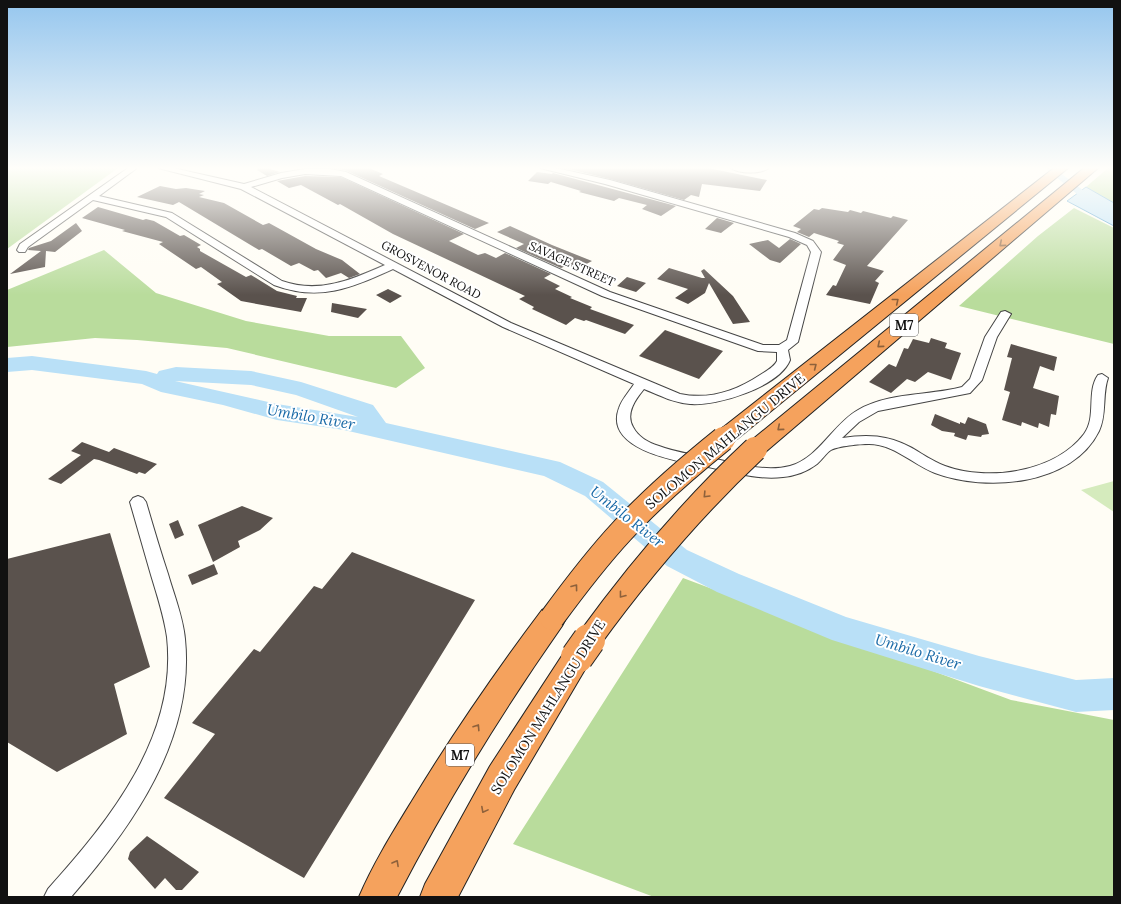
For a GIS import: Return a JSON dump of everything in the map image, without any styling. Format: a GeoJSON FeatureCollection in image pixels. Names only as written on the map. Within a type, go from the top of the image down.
{"type":"FeatureCollection","features":[{"type":"Feature","properties":{"kind":"highway","name":"SOLOMON MAHLANGU DRIVE"},"geometry":{"type":"LineString","coordinates":[[377,897],[436,793],[528,651],[581,579],[633,519],[676,478],[729,434],[1010,210]]}},
{"type":"Feature","properties":{"kind":"highway","name":"SOLOMON MAHLANGU DRIVE"},"geometry":{"type":"LineString","coordinates":[[438,897],[502,778],[577,656],[662,544],[721,479],[755,449],[1043,210]]}},
{"type":"Feature","properties":{"kind":"street"},"geometry":{"type":"LineString","coordinates":[[22,250],[23,246],[73,210]]}},
{"type":"Feature","properties":{"kind":"street"},"geometry":{"type":"LineString","coordinates":[[152,210],[169,214],[278,284],[296,290],[314,291],[343,286],[393,265]]}},
{"type":"Feature","properties":{"kind":"street","name":"GROSVENOR ROAD"},"geometry":{"type":"LineString","coordinates":[[288,210],[507,325],[682,400],[697,401],[730,395],[745,390],[780,366],[784,357],[782,349]]}},
{"type":"Feature","properties":{"kind":"street","name":"SAVAGE STREET"},"geometry":{"type":"LineString","coordinates":[[422,210],[606,294],[747,344],[762,348],[782,349]]}},
{"type":"Feature","properties":{"kind":"street"},"geometry":{"type":"LineString","coordinates":[[709,210],[792,234],[810,243],[816,252],[792,342],[782,349]]}},
{"type":"Feature","properties":{"kind":"street"},"geometry":{"type":"LineString","coordinates":[[642,383],[624,407],[625,425],[637,440],[661,452],[773,473],[794,470],[803,466],[828,446],[856,418],[875,408],[966,390],[976,380],[991,337],[1005,314]]}},
{"type":"Feature","properties":{"kind":"street"},"geometry":{"type":"LineString","coordinates":[[828,446],[878,440],[893,444],[929,465],[950,473],[984,477],[1031,472],[1063,460],[1081,445],[1091,434],[1095,427],[1097,393],[1102,378]]}},
{"type":"Feature","properties":{"kind":"street"},"geometry":{"type":"LineString","coordinates":[[56,897],[79,872],[111,831],[136,792],[156,754],[168,725],[174,701],[178,665],[174,626],[138,502]]}},
{"type":"Feature","properties":{"kind":"green space"},"geometry":{"type":"Polygon","coordinates":[[[7,210],[60,210],[7,249],[7,210]]]}},
{"type":"Feature","properties":{"kind":"green space"},"geometry":{"type":"Polygon","coordinates":[[[1071,210],[1078,210],[1114,228],[1114,344],[959,306],[1038,236],[1071,210]]]}},
{"type":"Feature","properties":{"kind":"green space"},"geometry":{"type":"Polygon","coordinates":[[[104,250],[156,293],[246,321],[329,336],[401,336],[425,368],[396,388],[227,348],[95,338],[7,347],[7,290],[104,250]]]}},
{"type":"Feature","properties":{"kind":"green space"},"geometry":{"type":"Polygon","coordinates":[[[1114,481],[1114,512],[1081,490],[1114,481]]]}},
{"type":"Feature","properties":{"kind":"green space"},"geometry":{"type":"Polygon","coordinates":[[[683,578],[1011,700],[1114,720],[1114,897],[654,897],[513,844],[683,578]]]}},
{"type":"Feature","properties":{"kind":"water"},"geometry":{"type":"Polygon","coordinates":[[[1084,210],[1114,210],[1114,226],[1084,210]]]}},
{"type":"Feature","properties":{"kind":"building"},"geometry":{"type":"Polygon","coordinates":[[[93,210],[109,210],[143,220],[146,219],[154,221],[180,236],[184,235],[201,245],[197,247],[200,251],[246,277],[251,275],[277,291],[297,296],[296,298],[307,298],[301,312],[241,301],[217,284],[222,282],[201,267],[196,269],[159,244],[163,242],[82,218],[93,210]]]}},
{"type":"Feature","properties":{"kind":"building"},"geometry":{"type":"Polygon","coordinates":[[[193,210],[237,210],[263,225],[269,223],[316,249],[342,260],[360,274],[349,278],[341,273],[326,278],[318,270],[314,271],[299,263],[291,266],[262,249],[259,250],[193,210]]]}},
{"type":"Feature","properties":{"kind":"building"},"geometry":{"type":"Polygon","coordinates":[[[351,210],[413,210],[464,234],[449,241],[478,255],[485,253],[496,258],[505,253],[551,274],[544,278],[560,286],[555,289],[572,297],[570,298],[592,307],[590,309],[634,325],[625,334],[586,320],[584,321],[575,318],[566,325],[532,309],[534,307],[519,299],[525,296],[393,234],[351,210]]]}},
{"type":"Feature","properties":{"kind":"building"},"geometry":{"type":"Polygon","coordinates":[[[433,210],[459,210],[489,223],[475,229],[433,210]]]}},
{"type":"Feature","properties":{"kind":"building"},"geometry":{"type":"Polygon","coordinates":[[[645,210],[670,210],[661,216],[645,210]]]}},
{"type":"Feature","properties":{"kind":"building"},"geometry":{"type":"Polygon","coordinates":[[[813,210],[836,210],[848,212],[851,210],[861,213],[863,211],[891,218],[893,216],[908,220],[867,266],[884,271],[875,281],[879,283],[870,304],[826,295],[833,285],[836,286],[846,265],[833,260],[844,245],[837,243],[839,241],[814,233],[809,237],[797,232],[801,229],[793,226],[813,210]]]}},
{"type":"Feature","properties":{"kind":"building"},"geometry":{"type":"Polygon","coordinates":[[[717,218],[734,223],[721,233],[705,229],[717,218]]]}},
{"type":"Feature","properties":{"kind":"building"},"geometry":{"type":"Polygon","coordinates":[[[76,223],[82,231],[55,252],[46,251],[45,267],[10,274],[41,251],[28,250],[29,248],[51,241],[76,223]]]}},
{"type":"Feature","properties":{"kind":"building"},"geometry":{"type":"Polygon","coordinates":[[[510,226],[592,261],[577,269],[568,265],[561,268],[516,248],[524,244],[497,232],[510,226]]]}},
{"type":"Feature","properties":{"kind":"building"},"geometry":{"type":"Polygon","coordinates":[[[790,239],[801,244],[780,263],[770,260],[749,244],[768,240],[779,248],[790,239]]]}},
{"type":"Feature","properties":{"kind":"building"},"geometry":{"type":"Polygon","coordinates":[[[669,268],[705,278],[701,271],[704,269],[733,296],[750,322],[733,324],[709,283],[705,293],[688,304],[675,298],[688,289],[657,279],[669,268]]]}},
{"type":"Feature","properties":{"kind":"building"},"geometry":{"type":"Polygon","coordinates":[[[627,277],[646,283],[636,292],[617,286],[627,277]]]}},
{"type":"Feature","properties":{"kind":"building"},"geometry":{"type":"Polygon","coordinates":[[[388,289],[402,296],[390,303],[376,295],[388,289]]]}},
{"type":"Feature","properties":{"kind":"building"},"geometry":{"type":"Polygon","coordinates":[[[332,303],[367,309],[358,318],[331,312],[332,303]]]}},
{"type":"Feature","properties":{"kind":"building"},"geometry":{"type":"Polygon","coordinates":[[[665,330],[723,351],[699,379],[639,356],[665,330]]]}},
{"type":"Feature","properties":{"kind":"building"},"geometry":{"type":"Polygon","coordinates":[[[931,338],[947,343],[945,348],[961,353],[951,380],[928,372],[915,382],[907,379],[891,393],[869,382],[889,364],[896,367],[904,348],[908,349],[913,339],[929,343],[931,338]]]}},
{"type":"Feature","properties":{"kind":"building"},"geometry":{"type":"Polygon","coordinates":[[[1011,344],[1057,357],[1054,371],[1040,366],[1033,388],[1059,396],[1056,415],[1051,414],[1049,427],[1039,423],[1038,428],[1022,422],[1021,426],[1002,420],[1010,392],[1004,390],[1012,358],[1007,357],[1011,344]]]}},
{"type":"Feature","properties":{"kind":"building"},"geometry":{"type":"Polygon","coordinates":[[[935,414],[960,424],[960,422],[965,424],[968,417],[986,424],[989,434],[982,435],[981,437],[968,435],[966,440],[954,436],[955,433],[942,431],[931,425],[935,414]]]}},
{"type":"Feature","properties":{"kind":"building"},"geometry":{"type":"Polygon","coordinates":[[[82,442],[109,452],[114,448],[157,464],[145,474],[139,472],[137,474],[94,459],[61,484],[48,479],[81,455],[71,451],[82,442]]]}},
{"type":"Feature","properties":{"kind":"building"},"geometry":{"type":"Polygon","coordinates":[[[242,506],[273,518],[260,530],[238,541],[240,547],[213,562],[198,525],[242,506]]]}},
{"type":"Feature","properties":{"kind":"building"},"geometry":{"type":"Polygon","coordinates":[[[178,520],[184,535],[175,539],[169,524],[178,520]]]}},
{"type":"Feature","properties":{"kind":"building"},"geometry":{"type":"Polygon","coordinates":[[[110,533],[150,667],[114,684],[127,734],[57,772],[7,742],[7,559],[110,533]]]}},
{"type":"Feature","properties":{"kind":"building"},"geometry":{"type":"Polygon","coordinates":[[[352,552],[475,600],[304,878],[164,798],[215,734],[192,723],[254,649],[260,652],[314,586],[322,589],[352,552]]]}},
{"type":"Feature","properties":{"kind":"building"},"geometry":{"type":"Polygon","coordinates":[[[214,564],[218,574],[192,585],[188,575],[214,564]]]}},
{"type":"Feature","properties":{"kind":"building"},"geometry":{"type":"Polygon","coordinates":[[[147,836],[199,872],[182,890],[176,890],[165,878],[155,889],[128,859],[130,852],[147,836]]]}},
{"type":"Feature","properties":{"kind":"waterway","name":"Umbilo River"},"geometry":{"type":"LineString","coordinates":[[7,365],[32,363],[146,378],[169,387],[223,398],[277,412],[344,422],[378,429]]}},
{"type":"Feature","properties":{"kind":"waterway"},"geometry":{"type":"LineString","coordinates":[[167,376],[176,374],[251,378],[301,389],[365,410],[378,429]]}},
{"type":"Feature","properties":{"kind":"waterway","name":"Umbilo River"},"geometry":{"type":"LineString","coordinates":[[378,429],[551,468],[594,489],[677,558],[728,583],[843,630],[979,671],[1076,696],[1114,694]]}}]}
